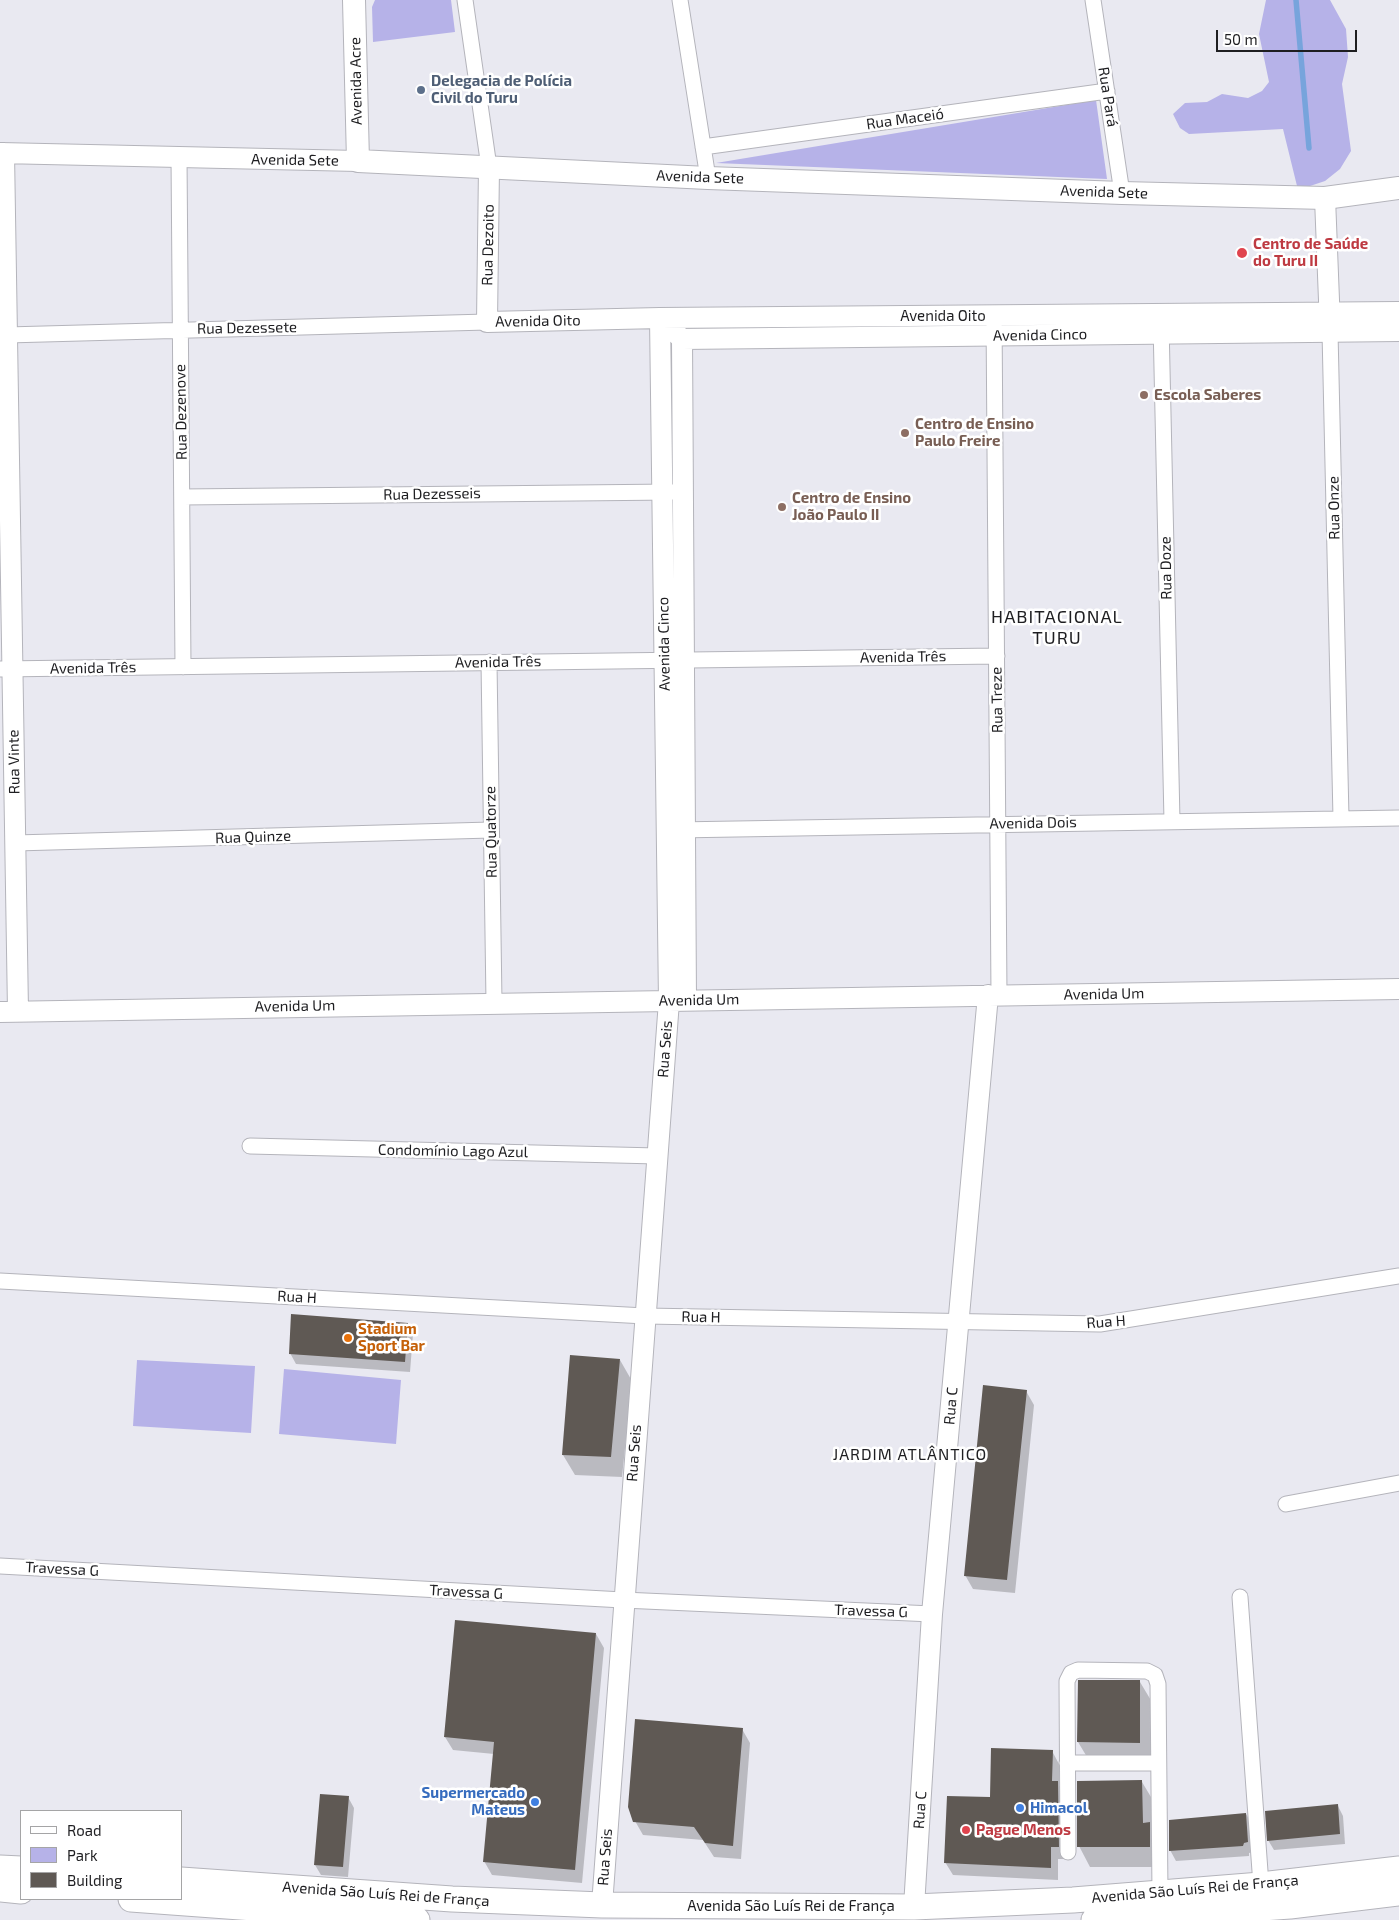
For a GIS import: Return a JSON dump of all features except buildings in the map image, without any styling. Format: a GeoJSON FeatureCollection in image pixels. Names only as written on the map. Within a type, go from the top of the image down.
{"type":"FeatureCollection","features":[{"type":"Feature","properties":{"kind":"main road","name":"Avenida Acre"},"geometry":{"type":"LineString","coordinates":[[354,0],[358,161]]}},
{"type":"Feature","properties":{"kind":"main road","name":"Avenida Sete"},"geometry":{"type":"LineString","coordinates":[[358,161],[708,178],[1122,193],[1325,198],[1399,188]]}},
{"type":"Feature","properties":{"kind":"main road"},"geometry":{"type":"LineString","coordinates":[[0,1868],[20,1869]]}},
{"type":"Feature","properties":{"kind":"main road","name":"Avenida São Luís Rei de França"},"geometry":{"type":"LineString","coordinates":[[182,1880],[452,1899],[602,1905],[914,1906],[961,1913],[1261,1885],[1399,1869]]}},
{"type":"Feature","properties":{"kind":"main road"},"geometry":{"type":"LineString","coordinates":[[0,1889],[20,1891]]}},
{"type":"Feature","properties":{"kind":"main road","name":"Avenida São Luís Rei de França"},"geometry":{"type":"LineString","coordinates":[[1094,1920],[1291,1913],[1399,1893]]}},
{"type":"Feature","properties":{"kind":"main road","name":"Avenida São Luís Rei de França"},"geometry":{"type":"LineString","coordinates":[[138,1900],[236,1913],[417,1920]]}},
{"type":"Feature","properties":{"kind":"street"},"geometry":{"type":"LineString","coordinates":[[465,0],[489,167]]}},
{"type":"Feature","properties":{"kind":"street"},"geometry":{"type":"LineString","coordinates":[[680,0],[708,178]]}},
{"type":"Feature","properties":{"kind":"street","name":"Rua Pará"},"geometry":{"type":"LineString","coordinates":[[1093,0],[1122,193]]}},
{"type":"Feature","properties":{"kind":"street","name":"Rua Maceió"},"geometry":{"type":"LineString","coordinates":[[703,147],[1107,91]]}},
{"type":"Feature","properties":{"kind":"street","name":"Avenida Sete"},"geometry":{"type":"LineString","coordinates":[[2,153],[358,161]]}},
{"type":"Feature","properties":{"kind":"street","name":"Rua Vinte"},"geometry":{"type":"LineString","coordinates":[[2,153],[7,335],[6,669],[15,843],[9,1011]]}},
{"type":"Feature","properties":{"kind":"street","name":"Rua Dezenove"},"geometry":{"type":"LineString","coordinates":[[179,157],[183,667]]}},
{"type":"Feature","properties":{"kind":"street","name":"Rua Dezoito"},"geometry":{"type":"LineString","coordinates":[[487,322],[489,167]]}},
{"type":"Feature","properties":{"kind":"street","name":"Rua Onze"},"geometry":{"type":"LineString","coordinates":[[1325,198],[1342,818]]}},
{"type":"Feature","properties":{"kind":"street","name":"Avenida Oito"},"geometry":{"type":"LineString","coordinates":[[487,322],[660,318],[994,315],[1161,324],[1329,322],[1399,312]]}},
{"type":"Feature","properties":{"kind":"street","name":"Rua Treze"},"geometry":{"type":"LineString","coordinates":[[994,315],[999,824],[994,995]]}},
{"type":"Feature","properties":{"kind":"street"},"geometry":{"type":"LineString","coordinates":[[660,318],[682,339]]}},
{"type":"Feature","properties":{"kind":"street","name":"Avenida Cinco"},"geometry":{"type":"LineString","coordinates":[[660,318],[662,492],[674,660],[678,1001]]}},
{"type":"Feature","properties":{"kind":"street","name":"Rua Dezessete"},"geometry":{"type":"LineString","coordinates":[[7,335],[487,322]]}},
{"type":"Feature","properties":{"kind":"street"},"geometry":{"type":"LineString","coordinates":[[1329,322],[1399,331]]}},
{"type":"Feature","properties":{"kind":"street","name":"Avenida Cinco"},"geometry":{"type":"LineString","coordinates":[[674,660],[683,491],[682,339],[994,336],[1161,324]]}},
{"type":"Feature","properties":{"kind":"street","name":"Rua Doze"},"geometry":{"type":"LineString","coordinates":[[1161,324],[1172,821]]}},
{"type":"Feature","properties":{"kind":"street","name":"Rua Dezesseis"},"geometry":{"type":"LineString","coordinates":[[182,497],[683,491]]}},
{"type":"Feature","properties":{"kind":"street","name":"Avenida Três"},"geometry":{"type":"LineString","coordinates":[[6,669],[997,656]]}},
{"type":"Feature","properties":{"kind":"street","name":"Rua Quatorze"},"geometry":{"type":"LineString","coordinates":[[489,662],[494,1002]]}},
{"type":"Feature","properties":{"kind":"street","name":"Avenida Dois"},"geometry":{"type":"LineString","coordinates":[[676,830],[1399,818]]}},
{"type":"Feature","properties":{"kind":"street","name":"Rua Quinze"},"geometry":{"type":"LineString","coordinates":[[15,843],[491,830]]}},
{"type":"Feature","properties":{"kind":"street","name":"Avenida Um"},"geometry":{"type":"LineString","coordinates":[[9,1011],[1399,989]]}},
{"type":"Feature","properties":{"kind":"street","name":"Rua C"},"geometry":{"type":"LineString","coordinates":[[914,1906],[932,1614],[959,1321],[994,995]]}},
{"type":"Feature","properties":{"kind":"street","name":"Rua Seis"},"geometry":{"type":"LineString","coordinates":[[602,1905],[657,1156],[678,1001]]}},
{"type":"Feature","properties":{"kind":"street","name":"Condomínio Lago Azul"},"geometry":{"type":"LineString","coordinates":[[250,1146],[657,1156]]}},
{"type":"Feature","properties":{"kind":"street","name":"Rua H"},"geometry":{"type":"LineString","coordinates":[[0,1281],[645,1316],[1100,1324],[1399,1276]]}},
{"type":"Feature","properties":{"kind":"street"},"geometry":{"type":"LineString","coordinates":[[1286,1504],[1399,1483]]}},
{"type":"Feature","properties":{"kind":"street","name":"Travessa G"},"geometry":{"type":"LineString","coordinates":[[0,1566],[623,1600],[932,1614]]}},
{"type":"Feature","properties":{"kind":"street"},"geometry":{"type":"LineString","coordinates":[[1240,1598],[1261,1885]]}},
{"type":"Feature","properties":{"kind":"street"},"geometry":{"type":"LineString","coordinates":[[1068,1852],[1066,1680],[1071,1673],[1078,1670],[1147,1671],[1155,1676],[1158,1684],[1160,1893]]}},
{"type":"Feature","properties":{"kind":"street"},"geometry":{"type":"LineString","coordinates":[[1067,1763],[1158,1763]]}},
{"type":"Feature","properties":{"kind":"green space"},"geometry":{"type":"Polygon","coordinates":[[[375,0],[451,0],[455,32],[373,42],[372,7],[375,0]]]}},
{"type":"Feature","properties":{"kind":"green space"},"geometry":{"type":"Polygon","coordinates":[[[1266,0],[1330,0],[1346,29],[1348,57],[1342,84],[1351,151],[1340,169],[1325,181],[1298,190],[1283,129],[1189,134],[1180,128],[1173,114],[1185,103],[1207,102],[1222,94],[1248,98],[1262,91],[1269,82],[1259,34],[1266,0]]]}},
{"type":"Feature","properties":{"kind":"green space"},"geometry":{"type":"Polygon","coordinates":[[[1096,100],[1107,179],[716,163],[1096,100]]]}},
{"type":"Feature","properties":{"kind":"green space"},"geometry":{"type":"Polygon","coordinates":[[[137,1360],[255,1366],[251,1433],[133,1426],[137,1360]]]}},
{"type":"Feature","properties":{"kind":"green space"},"geometry":{"type":"Polygon","coordinates":[[[284,1369],[401,1380],[396,1444],[279,1434],[284,1369]]]}},
{"type":"Feature","properties":{"kind":"waterway"},"geometry":{"type":"LineString","coordinates":[[1296,0],[1309,148]]}},
{"type":"Feature","properties":{"kind":"place","name":"Delegacia de Polícia Civil do Turu"},"geometry":{"type":"Point","coordinates":[421,90]}},
{"type":"Feature","properties":{"kind":"place","name":"Centro de Saúde do Turu II"},"geometry":{"type":"Point","coordinates":[1242,253]}},
{"type":"Feature","properties":{"kind":"place","name":"Escola Saberes"},"geometry":{"type":"Point","coordinates":[1144,395]}},
{"type":"Feature","properties":{"kind":"place","name":"Centro de Ensino Paulo Freire"},"geometry":{"type":"Point","coordinates":[905,433]}},
{"type":"Feature","properties":{"kind":"place","name":"Centro de Ensino João Paulo II"},"geometry":{"type":"Point","coordinates":[782,507]}},
{"type":"Feature","properties":{"kind":"place","name":"Stadium Sport Bar"},"geometry":{"type":"Point","coordinates":[348,1338]}},
{"type":"Feature","properties":{"kind":"place","name":"Supermercado Mateus"},"geometry":{"type":"Point","coordinates":[535,1802]}},
{"type":"Feature","properties":{"kind":"place","name":"Himacol"},"geometry":{"type":"Point","coordinates":[1020,1808]}},
{"type":"Feature","properties":{"kind":"place","name":"Pague Menos"},"geometry":{"type":"Point","coordinates":[966,1830]}},
{"type":"Feature","properties":{"kind":"district","name":"HABITACIONAL TURU"},"geometry":{"type":"Point","coordinates":[1057,628]}},
{"type":"Feature","properties":{"kind":"district","name":"JARDIM ATLÂNTICO"},"geometry":{"type":"Point","coordinates":[910,1455]}}]}
